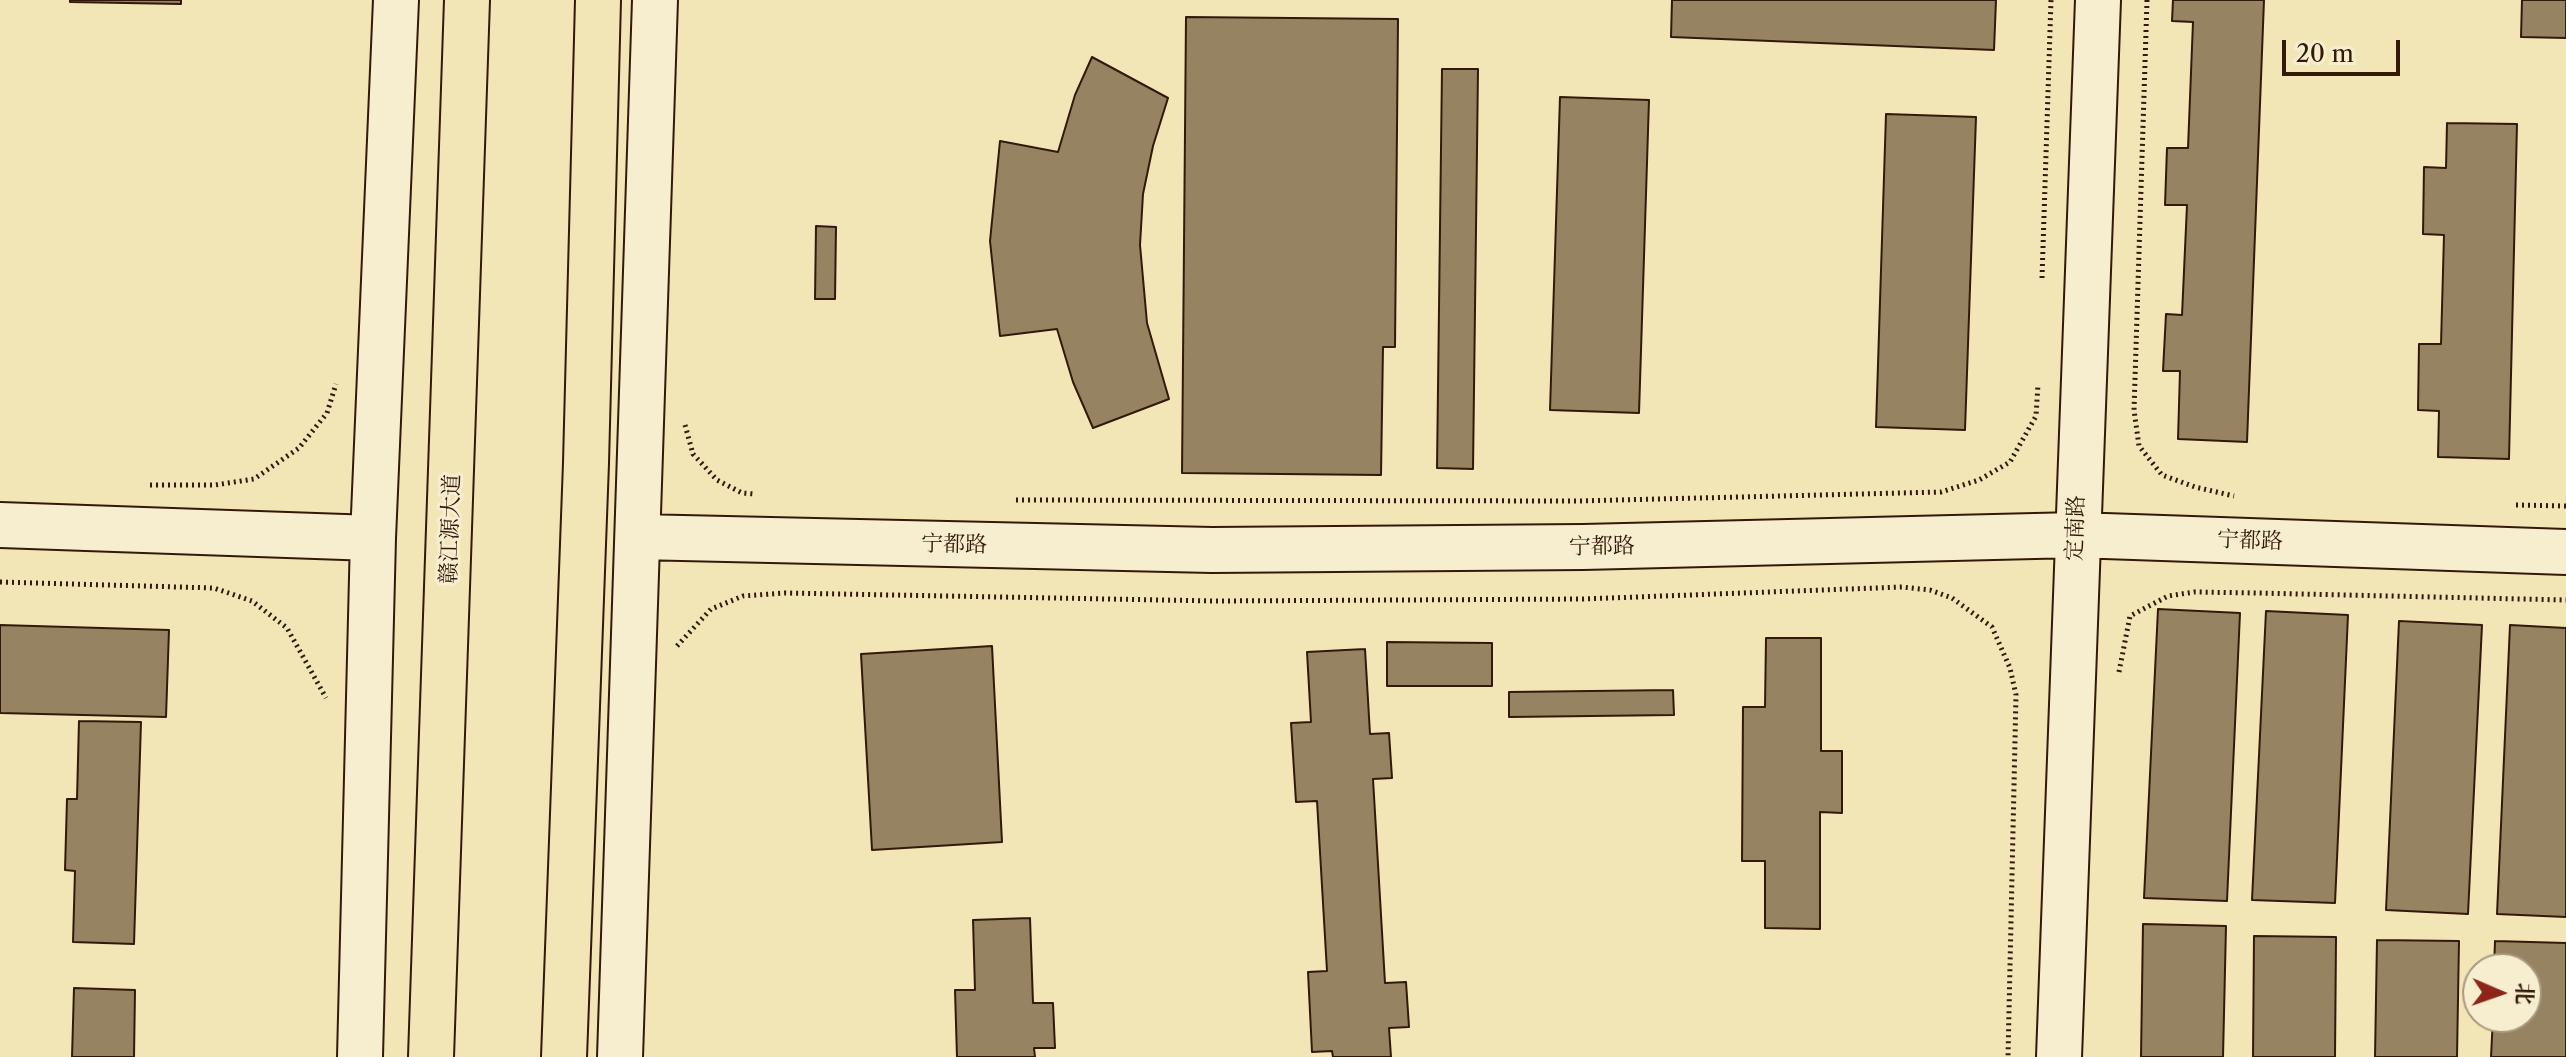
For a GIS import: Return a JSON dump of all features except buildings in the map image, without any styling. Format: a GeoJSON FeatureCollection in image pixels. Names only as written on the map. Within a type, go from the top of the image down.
{"type":"FeatureCollection","features":[{"type":"Feature","properties":{"kind":"main road","name":"赣江源大道"},"geometry":{"type":"LineString","coordinates":[[431,1057],[467,0]]}},
{"type":"Feature","properties":{"kind":"main road"},"geometry":{"type":"LineString","coordinates":[[564,1057],[586,463],[598,0]]}},
{"type":"Feature","properties":{"kind":"street"},"geometry":{"type":"LineString","coordinates":[[360,1057],[373,538],[396,0]]}},
{"type":"Feature","properties":{"kind":"street"},"geometry":{"type":"LineString","coordinates":[[620,1057],[655,0]]}},
{"type":"Feature","properties":{"kind":"street","name":"定南路"},"geometry":{"type":"LineString","coordinates":[[2059,1057],[2098,0]]}},
{"type":"Feature","properties":{"kind":"street"},"geometry":{"type":"LineString","coordinates":[[0,525],[373,538]]}},
{"type":"Feature","properties":{"kind":"street","name":"宁都路"},"geometry":{"type":"LineString","coordinates":[[638,537],[1212,550],[1583,547],[2076,535],[2566,552]]}},
{"type":"Feature","properties":{"kind":"path"},"geometry":{"type":"LineString","coordinates":[[2042,284],[2051,0]]}},
{"type":"Feature","properties":{"kind":"path"},"geometry":{"type":"LineString","coordinates":[[2147,0],[2134,410],[2139,446],[2162,475],[2195,487],[2244,498]]}},
{"type":"Feature","properties":{"kind":"path"},"geometry":{"type":"LineString","coordinates":[[160,485],[215,485],[254,479],[299,448],[327,413],[338,377]]}},
{"type":"Feature","properties":{"kind":"path"},"geometry":{"type":"LineString","coordinates":[[1007,500],[1578,501],[1941,492],[1979,480],[2010,462],[2036,416],[2039,378]]}},
{"type":"Feature","properties":{"kind":"path"},"geometry":{"type":"LineString","coordinates":[[683,417],[693,454],[717,480],[742,493],[757,495]]}},
{"type":"Feature","properties":{"kind":"path"},"geometry":{"type":"LineString","coordinates":[[2504,504],[2566,506]]}},
{"type":"Feature","properties":{"kind":"path"},"geometry":{"type":"LineString","coordinates":[[0,582],[214,588],[252,601],[287,628],[326,698],[327,712]]}},
{"type":"Feature","properties":{"kind":"path"},"geometry":{"type":"LineString","coordinates":[[672,660],[677,645],[711,609],[743,596],[785,593],[1232,601],[1583,599],[1902,587],[1930,590],[1952,598],[1992,627],[2010,668],[2016,695],[2008,1057]]}},
{"type":"Feature","properties":{"kind":"path"},"geometry":{"type":"LineString","coordinates":[[2118,682],[2130,616],[2168,596],[2257,593],[2566,600]]}}]}
